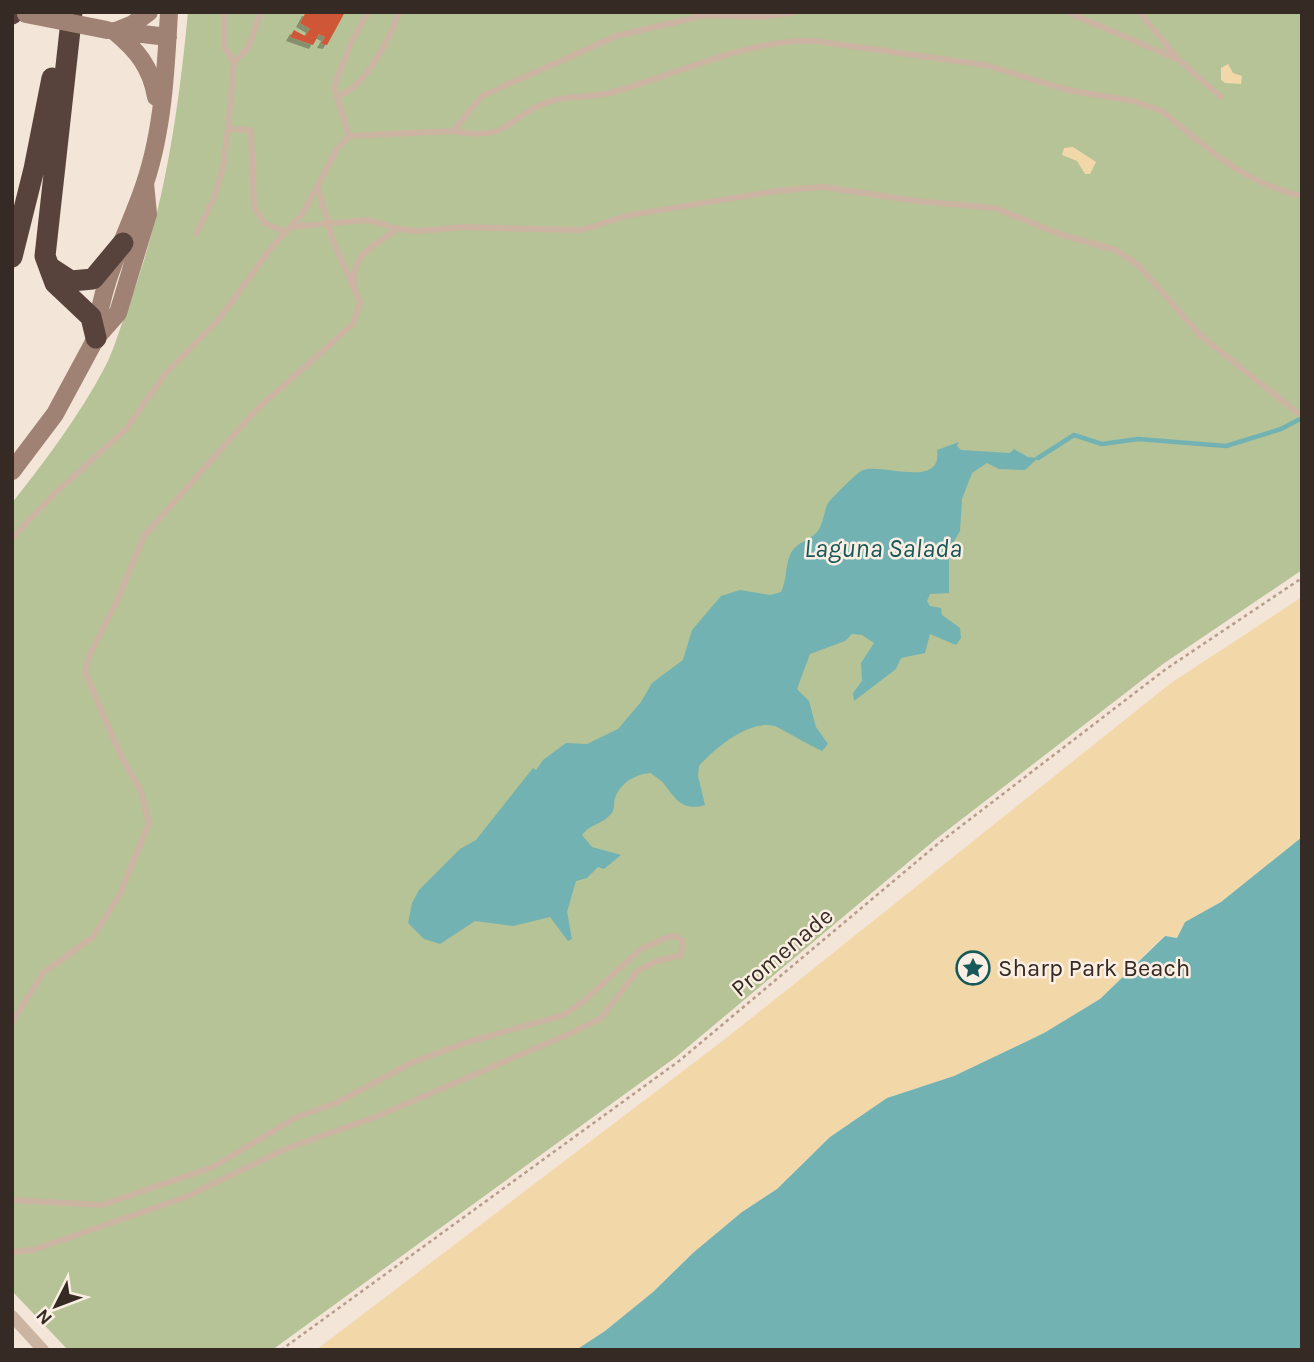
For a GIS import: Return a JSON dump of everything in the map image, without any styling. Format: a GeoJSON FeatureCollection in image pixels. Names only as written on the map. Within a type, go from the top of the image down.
{"type":"FeatureCollection","features":[{"type":"Feature","properties":{"kind":"highway"},"geometry":{"type":"LineString","coordinates":[[12,257],[34,169],[64,12]]}},
{"type":"Feature","properties":{"kind":"highway"},"geometry":{"type":"LineString","coordinates":[[72,12],[45,256],[55,283],[91,317],[96,338]]}},
{"type":"Feature","properties":{"kind":"highway"},"geometry":{"type":"LineString","coordinates":[[49,267],[71,281],[93,279],[123,243]]}},
{"type":"Feature","properties":{"kind":"street"},"geometry":{"type":"LineString","coordinates":[[111,31],[133,24],[149,12]]}},
{"type":"Feature","properties":{"kind":"street"},"geometry":{"type":"LineString","coordinates":[[96,338],[99,306],[133,209],[145,183],[159,114],[169,12]]}},
{"type":"Feature","properties":{"kind":"street"},"geometry":{"type":"LineString","coordinates":[[14,13],[111,31],[168,37]]}},
{"type":"Feature","properties":{"kind":"street"},"geometry":{"type":"LineString","coordinates":[[111,31],[137,50],[150,73],[159,114]]}},
{"type":"Feature","properties":{"kind":"street"},"geometry":{"type":"LineString","coordinates":[[12,471],[55,414],[96,338],[118,313],[140,249],[148,214],[145,183]]}},
{"type":"Feature","properties":{"kind":"street"},"geometry":{"type":"LineString","coordinates":[[12,1316],[43,1350]]}},
{"type":"Feature","properties":{"kind":"lane"},"geometry":{"type":"LineString","coordinates":[[196,234],[213,200],[223,167],[228,129],[234,62],[225,48],[225,12]]}},
{"type":"Feature","properties":{"kind":"lane"},"geometry":{"type":"LineString","coordinates":[[234,62],[248,48],[261,12]]}},
{"type":"Feature","properties":{"kind":"lane"},"geometry":{"type":"LineString","coordinates":[[349,136],[334,86],[338,72],[368,12]]}},
{"type":"Feature","properties":{"kind":"lane"},"geometry":{"type":"LineString","coordinates":[[336,96],[350,92],[365,76],[399,12]]}},
{"type":"Feature","properties":{"kind":"lane"},"geometry":{"type":"LineString","coordinates":[[453,131],[482,96],[616,36],[706,15],[762,17],[796,12]]}},
{"type":"Feature","properties":{"kind":"lane"},"geometry":{"type":"LineString","coordinates":[[1067,12],[1179,60]]}},
{"type":"Feature","properties":{"kind":"lane"},"geometry":{"type":"LineString","coordinates":[[1139,12],[1179,60],[1221,97]]}},
{"type":"Feature","properties":{"kind":"lane"},"geometry":{"type":"LineString","coordinates":[[12,538],[52,496],[125,429],[164,374],[220,318],[303,213],[337,149],[349,136],[453,131],[485,135],[502,131],[535,107],[551,101],[612,93],[706,62],[793,40],[815,41],[964,61],[1068,90],[1149,106],[1162,111],[1231,169],[1269,187],[1302,196]]}},
{"type":"Feature","properties":{"kind":"lane"},"geometry":{"type":"LineString","coordinates":[[228,129],[251,130],[254,207],[264,223],[288,229],[369,220],[397,229],[581,230],[630,215],[776,191],[823,187],[917,201],[970,203],[1008,210],[1048,230],[1116,250],[1139,266],[1165,299],[1201,336],[1299,414]]}},
{"type":"Feature","properties":{"kind":"lane"},"geometry":{"type":"LineString","coordinates":[[317,186],[326,223],[340,262],[356,290]]}},
{"type":"Feature","properties":{"kind":"lane"},"geometry":{"type":"LineString","coordinates":[[12,1022],[43,973],[93,937],[120,894],[149,823],[141,791],[121,756],[85,672],[89,656],[116,603],[144,536],[256,410],[353,324],[360,312],[355,263],[371,246],[397,229]]}},
{"type":"Feature","properties":{"kind":"lane"},"geometry":{"type":"LineString","coordinates":[[12,1200],[102,1205],[214,1167],[295,1118],[335,1103],[413,1062],[468,1042],[564,1015],[649,944],[676,936],[683,941],[681,955],[644,966],[624,985],[601,1018],[571,1033],[378,1116],[285,1149],[186,1197],[33,1250],[12,1252]]}},
{"type":"Feature","properties":{"kind":"path","name":"Promenade"},"geometry":{"type":"LineString","coordinates":[[281,1350],[679,1061],[939,844],[1166,669],[1302,578]]}},
{"type":"Feature","properties":{"kind":"green space"},"geometry":{"type":"Polygon","coordinates":[[[188,12],[1302,12],[1302,570],[1163,664],[936,839],[676,1057],[272,1350],[68,1350],[12,1291],[12,503],[62,437],[95,385],[110,355],[138,281],[167,167],[188,12]]]}},
{"type":"Feature","properties":{"kind":"sand"},"geometry":{"type":"Polygon","coordinates":[[[1228,64],[1233,73],[1242,76],[1241,84],[1225,83],[1221,80],[1221,68],[1228,64]]]}},
{"type":"Feature","properties":{"kind":"sand"},"geometry":{"type":"Polygon","coordinates":[[[1073,147],[1096,162],[1090,174],[1085,174],[1077,161],[1062,155],[1064,148],[1073,147]]]}},
{"type":"Feature","properties":{"kind":"sand","name":"Sharp Park Beach"},"geometry":{"type":"Polygon","coordinates":[[[1302,597],[1302,837],[1221,902],[1185,922],[1177,938],[1164,936],[1100,999],[1044,1033],[954,1076],[887,1098],[830,1137],[777,1189],[742,1212],[694,1252],[653,1292],[605,1331],[576,1350],[316,1350],[729,1036],[1171,683],[1302,597]]]}},
{"type":"Feature","properties":{"kind":"water","name":"Laguna Salada"},"geometry":{"type":"Polygon","coordinates":[[[959,442],[957,446],[961,450],[1010,453],[1014,449],[1028,457],[1038,458],[1025,470],[999,469],[987,463],[972,473],[962,499],[960,531],[949,550],[949,593],[930,594],[927,601],[930,606],[941,608],[942,615],[960,628],[961,638],[956,645],[930,634],[925,653],[901,658],[896,669],[854,701],[853,693],[862,681],[861,663],[874,643],[862,635],[852,634],[845,641],[810,654],[797,689],[809,701],[816,727],[828,744],[822,751],[769,725],[746,730],[724,743],[699,766],[698,776],[705,805],[685,805],[651,773],[628,781],[617,793],[611,814],[582,835],[592,847],[621,855],[604,869],[598,867],[587,878],[576,881],[567,912],[572,939],[568,941],[550,917],[513,926],[475,921],[440,944],[424,939],[408,923],[412,903],[419,890],[460,849],[476,840],[533,768],[536,770],[543,760],[566,743],[587,744],[618,729],[641,702],[652,683],[683,660],[692,630],[721,596],[740,590],[770,595],[781,592],[792,551],[818,531],[829,503],[858,473],[869,469],[920,472],[930,469],[936,462],[937,450],[959,442]]]}},
{"type":"Feature","properties":{"kind":"water"},"geometry":{"type":"Polygon","coordinates":[[[1302,837],[1302,1350],[576,1350],[605,1331],[653,1292],[694,1252],[742,1212],[777,1189],[830,1137],[887,1098],[954,1076],[1044,1033],[1100,999],[1165,936],[1177,938],[1185,922],[1221,902],[1302,837]]]}},
{"type":"Feature","properties":{"kind":"building"},"geometry":{"type":"Polygon","coordinates":[[[306,12],[345,12],[327,45],[321,44],[325,37],[319,34],[313,45],[290,37],[294,30],[305,36],[310,29],[300,23],[306,12]]]}},
{"type":"Feature","properties":{"kind":"waterway"},"geometry":{"type":"LineString","coordinates":[[1038,458],[1074,435],[1102,444],[1138,439],[1226,446],[1281,429],[1302,418]]}},
{"type":"Feature","properties":{"kind":"place","name":"Sharp Park Beach"},"geometry":{"type":"Point","coordinates":[973,968]}}]}
